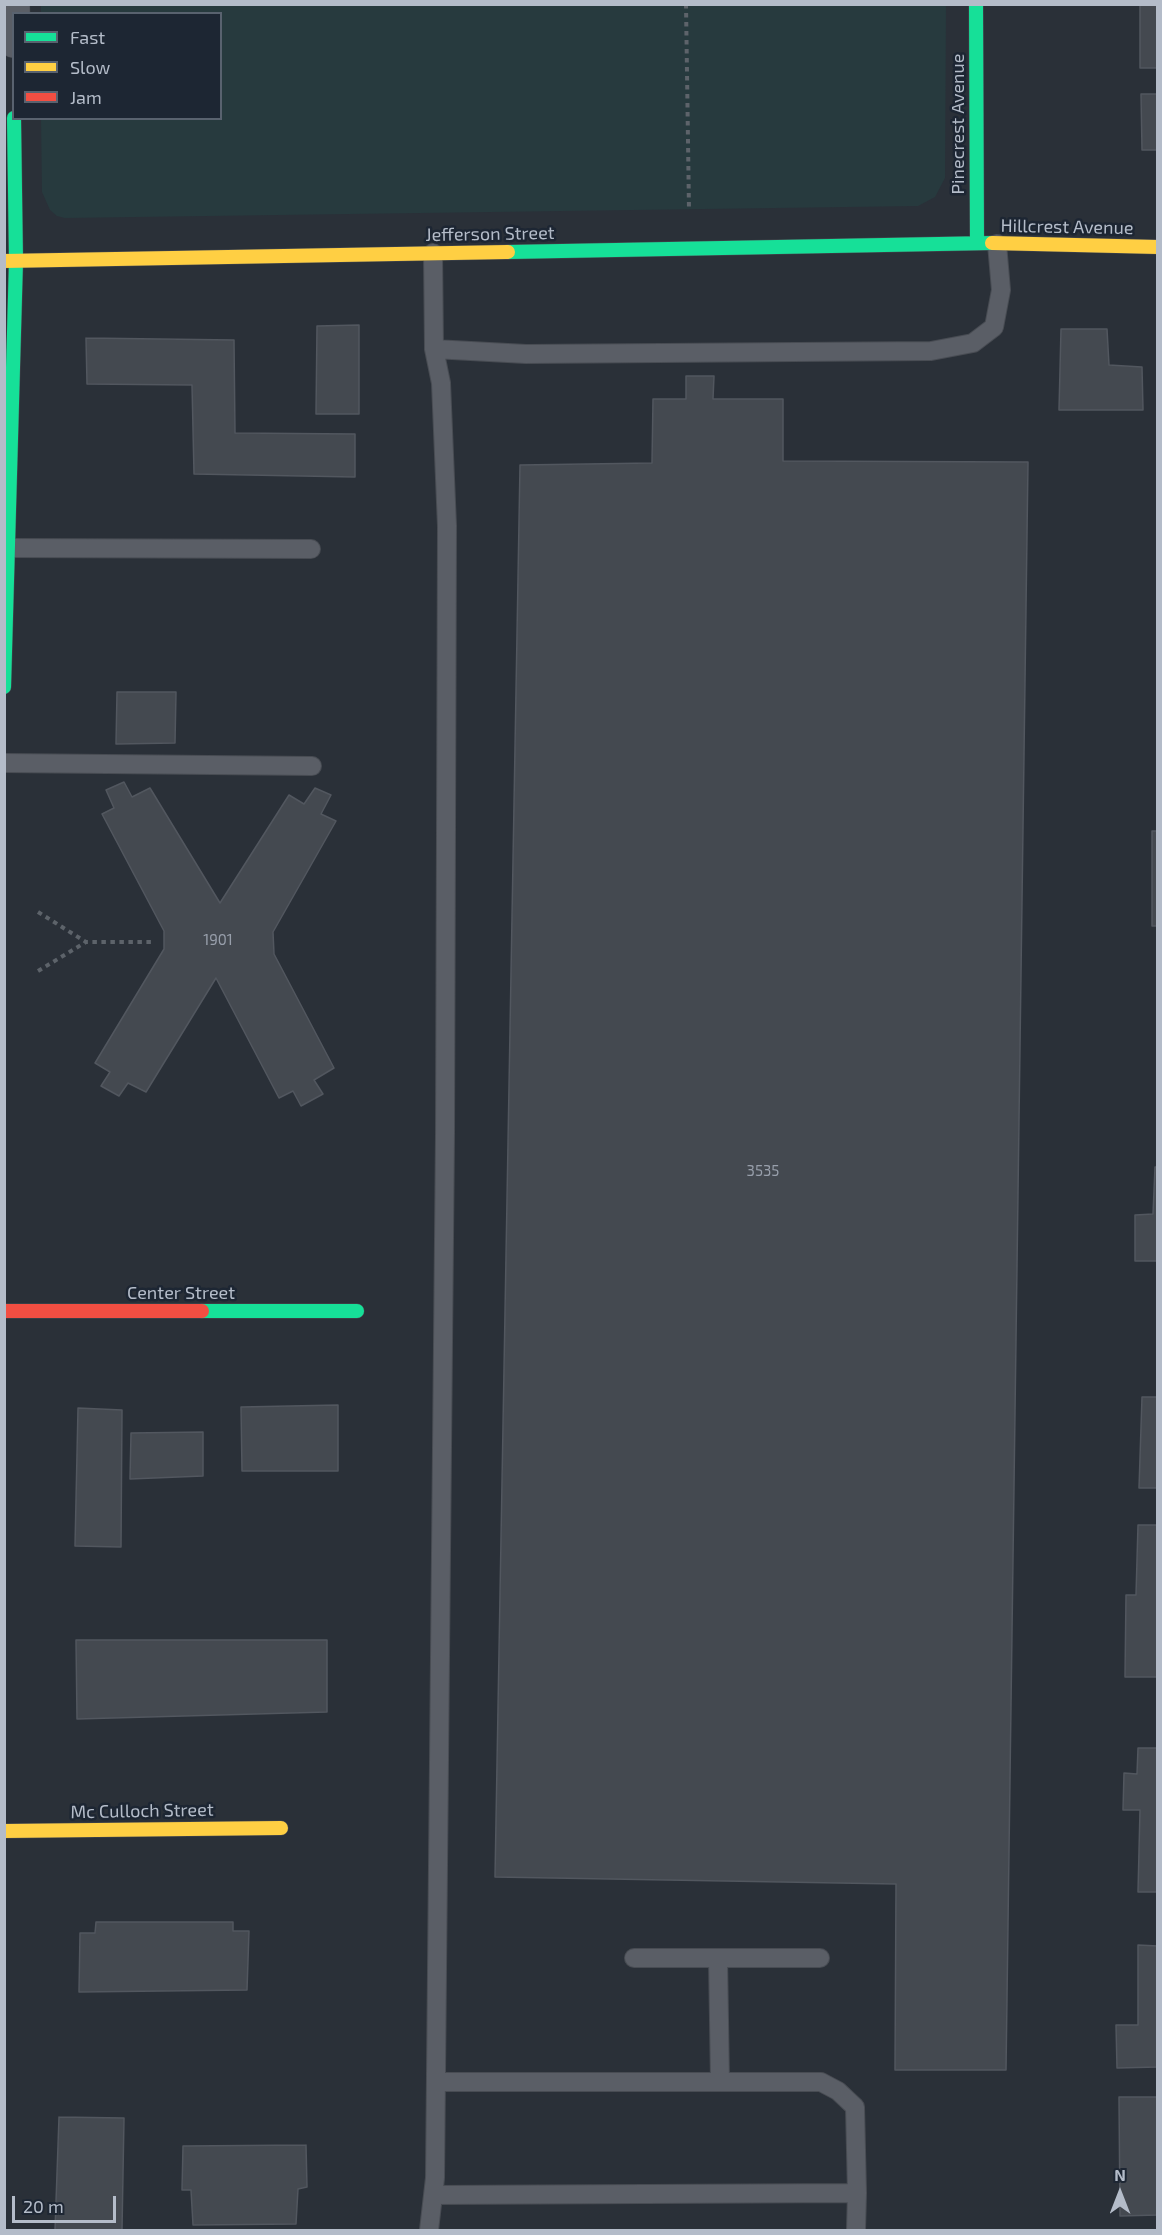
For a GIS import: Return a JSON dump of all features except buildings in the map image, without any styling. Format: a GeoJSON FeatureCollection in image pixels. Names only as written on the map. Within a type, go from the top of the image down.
{"type":"FeatureCollection","features":[{"type":"Feature","properties":{"kind":"street","name":"Pinecrest Avenue"},"geometry":{"type":"LineString","coordinates":[[976,4],[976,243]]}},
{"type":"Feature","properties":{"kind":"street"},"geometry":{"type":"LineString","coordinates":[[4,687],[14,120]]}},
{"type":"Feature","properties":{"kind":"street","name":"Hillcrest Avenue"},"geometry":{"type":"LineString","coordinates":[[976,243],[1158,247]]}},
{"type":"Feature","properties":{"kind":"street","name":"Jefferson Street"},"geometry":{"type":"LineString","coordinates":[[10,261],[976,243]]}},
{"type":"Feature","properties":{"kind":"street","name":"Center Street"},"geometry":{"type":"LineString","coordinates":[[4,1311],[357,1311]]}},
{"type":"Feature","properties":{"kind":"street","name":"Mc Culloch Street"},"geometry":{"type":"LineString","coordinates":[[4,1831],[281,1828]]}},
{"type":"Feature","properties":{"kind":"lane"},"geometry":{"type":"LineString","coordinates":[[434,349],[526,354],[919,351],[973,344],[994,327],[1001,290],[997,244]]}},
{"type":"Feature","properties":{"kind":"lane"},"geometry":{"type":"LineString","coordinates":[[429,2230],[435,2178],[445,1158],[447,526],[441,383],[434,349],[433,253]]}},
{"type":"Feature","properties":{"kind":"lane"},"geometry":{"type":"LineString","coordinates":[[8,548],[311,549]]}},
{"type":"Feature","properties":{"kind":"lane"},"geometry":{"type":"LineString","coordinates":[[4,763],[312,766]]}},
{"type":"Feature","properties":{"kind":"lane"},"geometry":{"type":"LineString","coordinates":[[634,1958],[820,1958]]}},
{"type":"Feature","properties":{"kind":"lane"},"geometry":{"type":"LineString","coordinates":[[718,1958],[720,2082]]}},
{"type":"Feature","properties":{"kind":"lane"},"geometry":{"type":"LineString","coordinates":[[436,2082],[821,2082],[838,2091],[855,2107],[856,2230]]}},
{"type":"Feature","properties":{"kind":"lane"},"geometry":{"type":"LineString","coordinates":[[433,2195],[857,2193]]}},
{"type":"Feature","properties":{"kind":"path"},"geometry":{"type":"LineString","coordinates":[[686,4],[689,210]]}},
{"type":"Feature","properties":{"kind":"path"},"geometry":{"type":"LineString","coordinates":[[38,912],[86,942]]}},
{"type":"Feature","properties":{"kind":"path"},"geometry":{"type":"LineString","coordinates":[[38,971],[86,942],[155,942]]}},
{"type":"Feature","properties":{"kind":"green space"},"geometry":{"type":"Polygon","coordinates":[[[41,5],[946,5],[945,178],[935,197],[918,206],[65,218],[57,216],[50,210],[42,192],[41,120],[222,120],[222,12],[41,12],[41,5]]]}},
{"type":"Feature","properties":{"kind":"traffic: fast"},"geometry":{"type":"LineString","coordinates":[[976,4],[977,243]]}},
{"type":"Feature","properties":{"kind":"traffic: fast"},"geometry":{"type":"LineString","coordinates":[[4,687],[16,261],[14,120]]}},
{"type":"Feature","properties":{"kind":"traffic: fast"},"geometry":{"type":"LineString","coordinates":[[508,252],[992,243]]}},
{"type":"Feature","properties":{"kind":"traffic: fast"},"geometry":{"type":"LineString","coordinates":[[202,1311],[357,1311]]}},
{"type":"Feature","properties":{"kind":"traffic: slow"},"geometry":{"type":"LineString","coordinates":[[992,243],[1158,247]]}},
{"type":"Feature","properties":{"kind":"traffic: slow"},"geometry":{"type":"LineString","coordinates":[[4,261],[508,252]]}},
{"type":"Feature","properties":{"kind":"traffic: slow"},"geometry":{"type":"LineString","coordinates":[[4,1831],[281,1828]]}},
{"type":"Feature","properties":{"kind":"traffic: jam"},"geometry":{"type":"LineString","coordinates":[[4,1311],[202,1311]]}}]}
